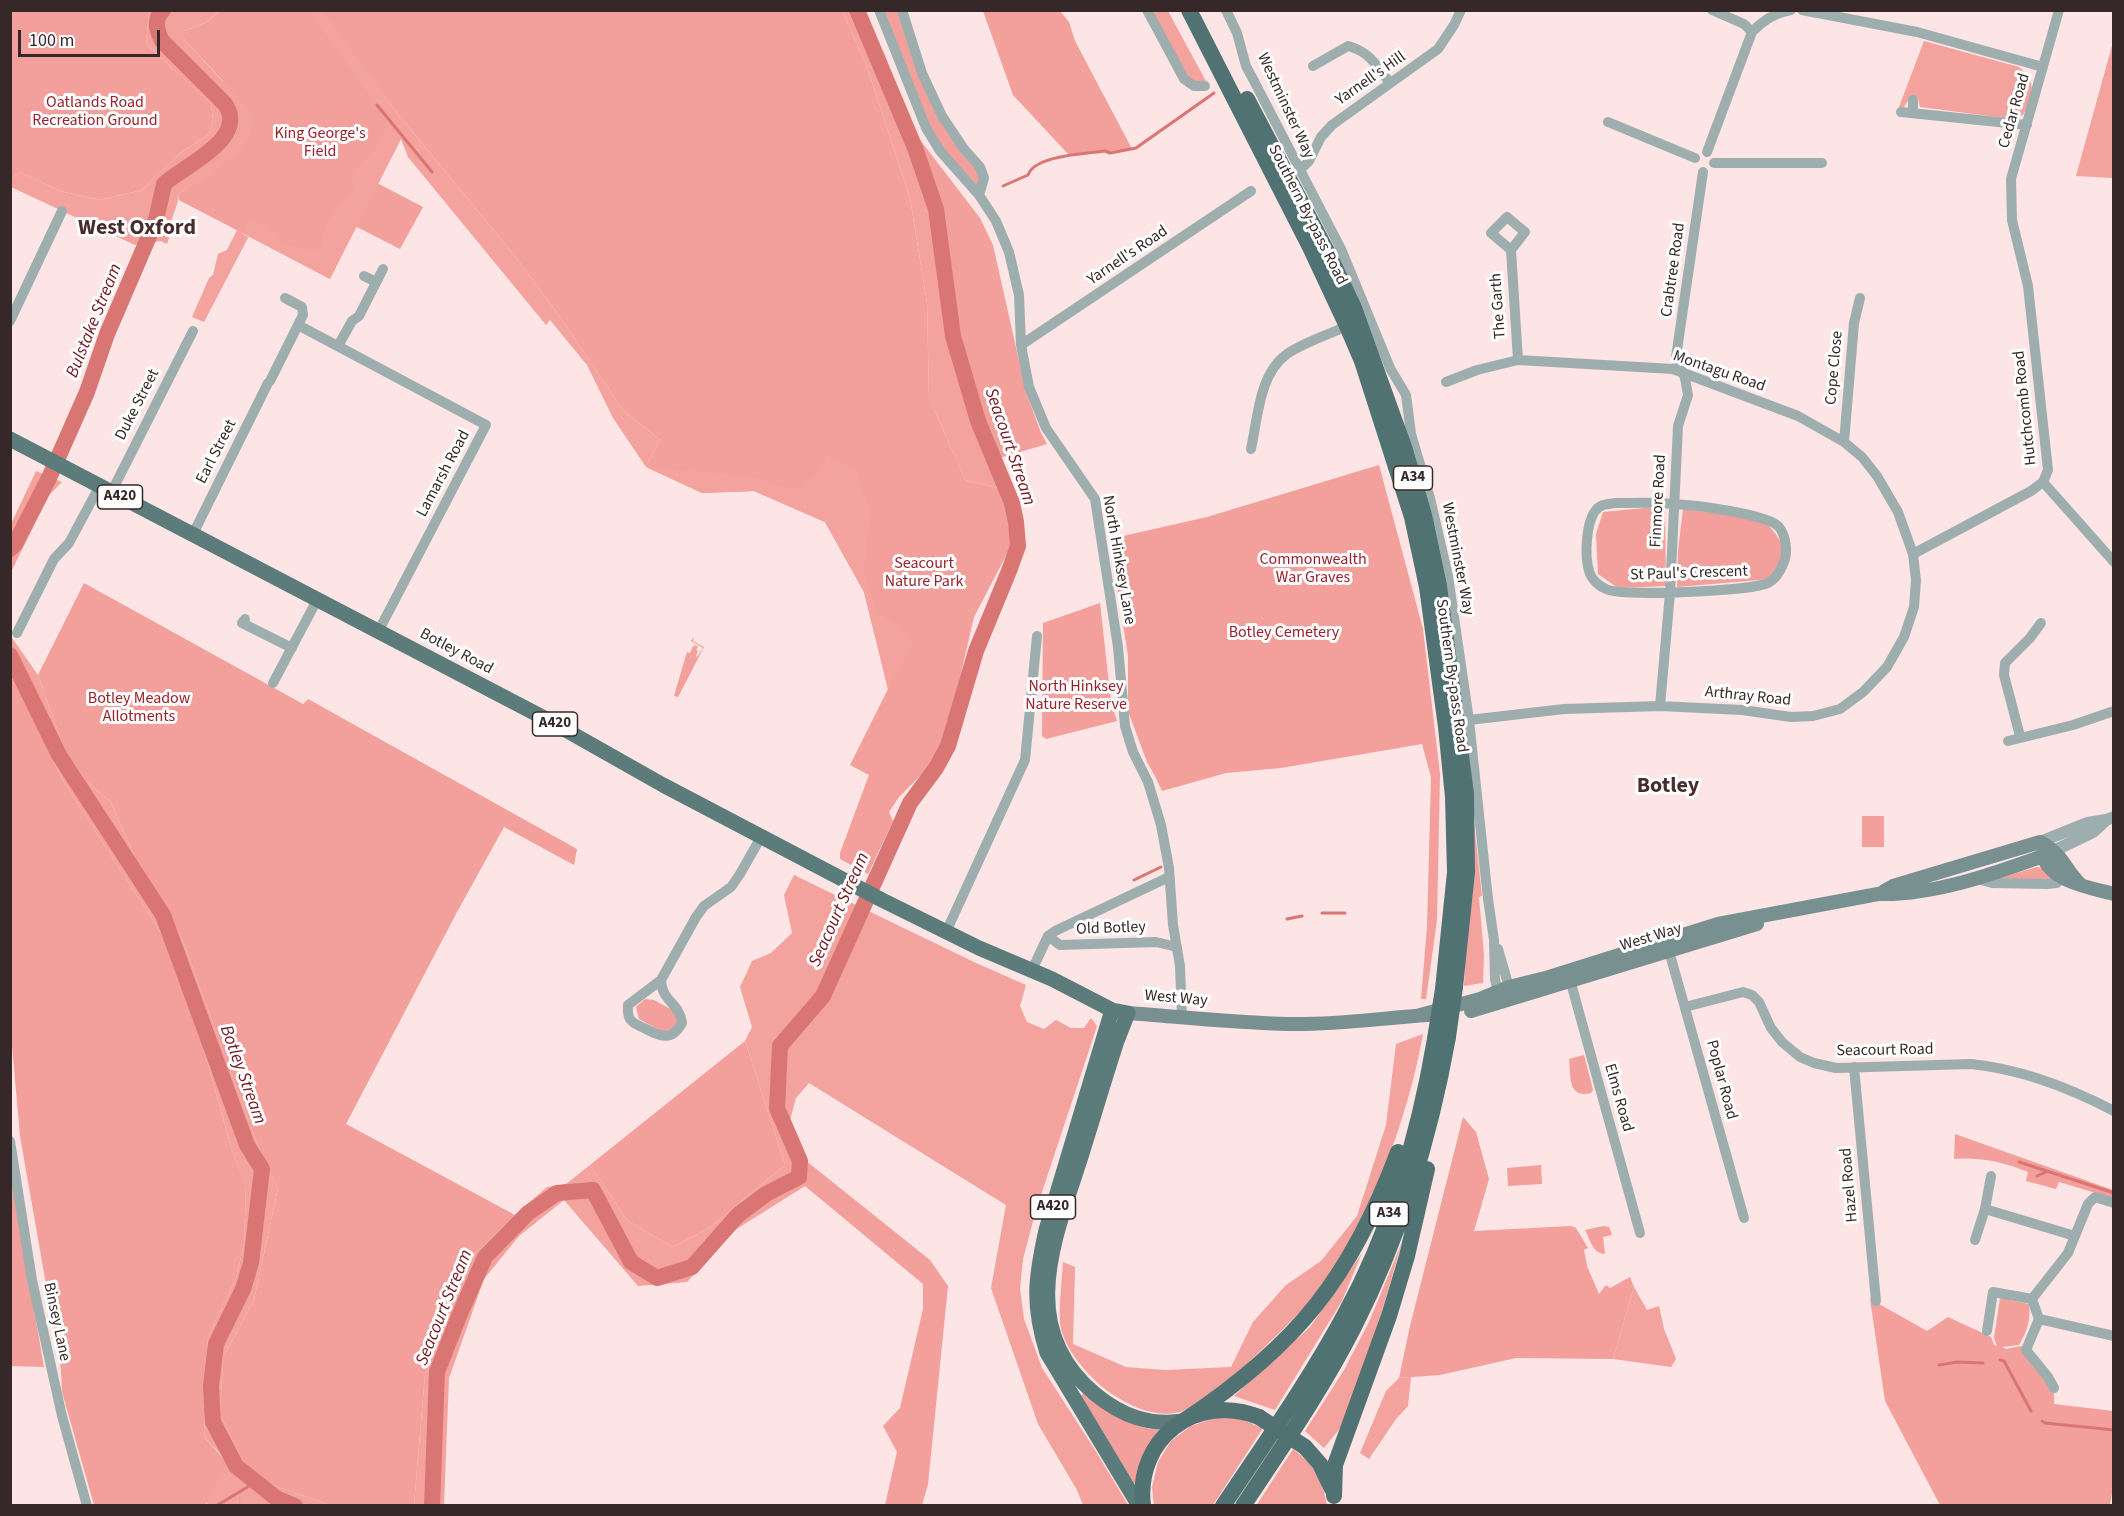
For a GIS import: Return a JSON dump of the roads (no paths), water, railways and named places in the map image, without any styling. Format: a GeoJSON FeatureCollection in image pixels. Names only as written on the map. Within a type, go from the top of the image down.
{"type":"FeatureCollection","features":[{"type":"Feature","properties":{"kind":"highway","name":"Southern By-pass Road"},"geometry":{"type":"LineString","coordinates":[[1189,10],[1310,246],[1347,326],[1366,372],[1412,517],[1427,587],[1454,797],[1455,872],[1449,988]]}},
{"type":"Feature","properties":{"kind":"highway","name":"Southern By-pass Road"},"geometry":{"type":"LineString","coordinates":[[1202,10],[1330,257],[1353,308],[1404,447],[1424,515],[1441,597],[1466,794],[1467,872],[1439,1043],[1414,1137],[1380,1238],[1324,1366]]}},
{"type":"Feature","properties":{"kind":"highway","name":"Southern By-pass Road"},"geometry":{"type":"LineString","coordinates":[[1324,1366],[1358,1318],[1391,1244],[1415,1176],[1437,1094],[1439,1043]]}},
{"type":"Feature","properties":{"kind":"highway"},"geometry":{"type":"LineString","coordinates":[[1141,1506],[1143,1483],[1150,1458],[1162,1439],[1184,1420],[1243,1379],[1284,1343],[1341,1272],[1363,1234],[1385,1187],[1439,1043]]}},
{"type":"Feature","properties":{"kind":"highway"},"geometry":{"type":"LineString","coordinates":[[1335,1502],[1334,1471],[1337,1459],[1382,1340],[1407,1256],[1428,1165],[1437,1094]]}},
{"type":"Feature","properties":{"kind":"highway","name":"A34"},"geometry":{"type":"LineString","coordinates":[[1223,1506],[1324,1366]]}},
{"type":"Feature","properties":{"kind":"highway","name":"A34"},"geometry":{"type":"LineString","coordinates":[[1243,1506],[1324,1366]]}},
{"type":"Feature","properties":{"kind":"highway"},"geometry":{"type":"LineString","coordinates":[[1184,1420],[1202,1412],[1219,1410],[1243,1412],[1259,1417],[1305,1447],[1320,1464],[1335,1502]]}},
{"type":"Feature","properties":{"kind":"main road","name":"Botley Road"},"geometry":{"type":"LineString","coordinates":[[10,439],[548,720],[761,837],[882,900]]}},
{"type":"Feature","properties":{"kind":"main road","name":"West Way"},"geometry":{"type":"LineString","coordinates":[[1878,894],[1893,886],[2040,842]]}},
{"type":"Feature","properties":{"kind":"main road"},"geometry":{"type":"LineString","coordinates":[[2040,842],[2082,885]]}},
{"type":"Feature","properties":{"kind":"main road","name":"West Way"},"geometry":{"type":"LineString","coordinates":[[1570,976],[1718,924],[1974,878],[2049,853]]}},
{"type":"Feature","properties":{"kind":"main road"},"geometry":{"type":"LineString","coordinates":[[2049,853],[2044,861],[2062,878],[2114,894]]}},
{"type":"Feature","properties":{"kind":"main road","name":"West Way"},"geometry":{"type":"LineString","coordinates":[[882,900],[1112,1010],[1210,1021],[1290,1024],[1420,1015],[1669,951],[1752,926],[1786,912]]}},
{"type":"Feature","properties":{"kind":"main road","name":"A420"},"geometry":{"type":"LineString","coordinates":[[1112,1010],[1046,1230],[1040,1255],[1035,1300],[1038,1326],[1047,1353],[1141,1506]]}},
{"type":"Feature","properties":{"kind":"main road","name":"A420"},"geometry":{"type":"LineString","coordinates":[[1128,1013],[1117,1041],[1053,1244],[1047,1284],[1048,1314],[1054,1335],[1067,1363],[1079,1378],[1101,1398],[1126,1415],[1143,1421],[1168,1423],[1184,1420]]}},
{"type":"Feature","properties":{"kind":"street","name":"North Hinksey Lane"},"geometry":{"type":"LineString","coordinates":[[879,10],[926,128],[940,151],[979,195],[996,221],[1009,252],[1019,295],[1021,345],[1029,387],[1046,428],[1095,499],[1118,647],[1125,726],[1148,782],[1161,825],[1180,966],[1182,1018]]}},
{"type":"Feature","properties":{"kind":"street"},"geometry":{"type":"LineString","coordinates":[[902,10],[922,74],[942,116],[964,149],[980,167],[984,178],[979,195]]}},
{"type":"Feature","properties":{"kind":"street"},"geometry":{"type":"LineString","coordinates":[[1147,10],[1184,80],[1194,86],[1205,86]]}},
{"type":"Feature","properties":{"kind":"street","name":"Westminster Way"},"geometry":{"type":"LineString","coordinates":[[1226,10],[1242,46],[1246,66],[1341,249],[1389,368],[1406,395],[1411,434],[1430,498],[1448,576],[1469,720],[1494,940],[1495,979],[1505,995]]}},
{"type":"Feature","properties":{"kind":"street","name":"Yarnell's Hill"},"geometry":{"type":"LineString","coordinates":[[1299,171],[1309,161],[1321,137],[1332,125],[1438,49],[1461,10]]}},
{"type":"Feature","properties":{"kind":"street"},"geometry":{"type":"LineString","coordinates":[[1712,10],[1744,24],[1752,32]]}},
{"type":"Feature","properties":{"kind":"street"},"geometry":{"type":"LineString","coordinates":[[1707,152],[1752,32],[1778,12],[1791,10]]}},
{"type":"Feature","properties":{"kind":"street"},"geometry":{"type":"LineString","coordinates":[[1802,10],[1917,32],[2043,68]]}},
{"type":"Feature","properties":{"kind":"street","name":"Cedar Road"},"geometry":{"type":"LineString","coordinates":[[2012,220],[2011,179],[2059,10]]}},
{"type":"Feature","properties":{"kind":"street"},"geometry":{"type":"LineString","coordinates":[[1313,66],[1348,46],[1359,48],[1372,58],[1390,83]]}},
{"type":"Feature","properties":{"kind":"street"},"geometry":{"type":"LineString","coordinates":[[1913,100],[1907,112],[2027,124]]}},
{"type":"Feature","properties":{"kind":"street"},"geometry":{"type":"LineString","coordinates":[[1608,122],[1695,158]]}},
{"type":"Feature","properties":{"kind":"street"},"geometry":{"type":"LineString","coordinates":[[1707,152],[1712,156],[1714,163],[1711,170],[1703,172],[1695,167],[1695,158],[1700,153],[1707,152]]}},
{"type":"Feature","properties":{"kind":"street"},"geometry":{"type":"LineString","coordinates":[[1714,163],[1822,163]]}},
{"type":"Feature","properties":{"kind":"street","name":"Crabtree Road"},"geometry":{"type":"LineString","coordinates":[[1682,371],[1676,357],[1703,172]]}},
{"type":"Feature","properties":{"kind":"street","name":"Yarnell's Road"},"geometry":{"type":"LineString","coordinates":[[1021,345],[1251,191]]}},
{"type":"Feature","properties":{"kind":"street"},"geometry":{"type":"LineString","coordinates":[[10,321],[62,211]]}},
{"type":"Feature","properties":{"kind":"street","name":"Hutchcomb Road"},"geometry":{"type":"LineString","coordinates":[[1913,554],[2031,491],[2043,482],[2048,470],[2028,286],[2012,220]]}},
{"type":"Feature","properties":{"kind":"street","name":"The Garth"},"geometry":{"type":"LineString","coordinates":[[1510,250],[1518,360]]}},
{"type":"Feature","properties":{"kind":"street"},"geometry":{"type":"LineString","coordinates":[[338,346],[351,321],[359,316],[383,269]]}},
{"type":"Feature","properties":{"kind":"street"},"geometry":{"type":"LineString","coordinates":[[364,276],[376,282]]}},
{"type":"Feature","properties":{"kind":"street"},"geometry":{"type":"LineString","coordinates":[[285,298],[302,307],[303,315],[298,325]]}},
{"type":"Feature","properties":{"kind":"street","name":"Cope Close"},"geometry":{"type":"LineString","coordinates":[[1844,442],[1854,323],[1860,298]]}},
{"type":"Feature","properties":{"kind":"street","name":"Lamarsh Road"},"geometry":{"type":"LineString","coordinates":[[298,325],[486,425],[378,632]]}},
{"type":"Feature","properties":{"kind":"street","name":"Earl Street"},"geometry":{"type":"LineString","coordinates":[[193,534],[298,325]]}},
{"type":"Feature","properties":{"kind":"street"},"geometry":{"type":"LineString","coordinates":[[1251,448],[1262,396],[1271,369],[1288,353],[1347,326]]}},
{"type":"Feature","properties":{"kind":"street","name":"Duke Street"},"geometry":{"type":"LineString","coordinates":[[17,633],[54,559],[69,543],[105,490],[192,331]]}},
{"type":"Feature","properties":{"kind":"street","name":"Montagu Road"},"geometry":{"type":"LineString","coordinates":[[1446,382],[1477,370],[1518,360],[1682,371],[1689,376],[1798,416],[1844,442],[1862,457],[1877,476],[1898,512],[1913,554]]}},
{"type":"Feature","properties":{"kind":"street","name":"Finmore Road"},"geometry":{"type":"LineString","coordinates":[[1660,705],[1671,593],[1678,426],[1688,395],[1682,371]]}},
{"type":"Feature","properties":{"kind":"street"},"geometry":{"type":"LineString","coordinates":[[2043,482],[2114,562]]}},
{"type":"Feature","properties":{"kind":"street","name":"St Paul's Crescent"},"geometry":{"type":"LineString","coordinates":[[1615,503],[1674,504],[1761,517],[1779,527],[1786,543],[1785,559],[1780,573],[1769,583],[1752,587],[1671,593],[1609,591],[1596,583],[1590,574],[1588,563],[1587,530],[1590,518],[1600,506],[1615,503]]}},
{"type":"Feature","properties":{"kind":"street","name":"Arthray Road"},"geometry":{"type":"LineString","coordinates":[[1469,720],[1564,709],[1660,705],[1742,710],[1791,717],[1813,716],[1840,708],[1863,692],[1887,668],[1904,637],[1914,607],[1916,580],[1913,554]]}},
{"type":"Feature","properties":{"kind":"street"},"geometry":{"type":"LineString","coordinates":[[273,683],[317,600]]}},
{"type":"Feature","properties":{"kind":"street"},"geometry":{"type":"LineString","coordinates":[[245,618],[243,623],[292,648]]}},
{"type":"Feature","properties":{"kind":"street"},"geometry":{"type":"LineString","coordinates":[[2020,736],[2004,675],[2005,663],[2030,638],[2041,623]]}},
{"type":"Feature","properties":{"kind":"street"},"geometry":{"type":"LineString","coordinates":[[946,932],[1025,760],[1037,636]]}},
{"type":"Feature","properties":{"kind":"street"},"geometry":{"type":"LineString","coordinates":[[2008,741],[2020,736],[2073,725],[2114,711]]}},
{"type":"Feature","properties":{"kind":"street"},"geometry":{"type":"LineString","coordinates":[[2040,842],[2087,823],[2110,819]]}},
{"type":"Feature","properties":{"kind":"street"},"geometry":{"type":"LineString","coordinates":[[2049,853],[2093,832],[2110,819]]}},
{"type":"Feature","properties":{"kind":"street"},"geometry":{"type":"LineString","coordinates":[[661,980],[663,993],[677,1007],[681,1023],[677,1030],[669,1035],[660,1036],[634,1023],[629,1017],[628,1005],[661,980],[696,917],[709,902],[731,887],[761,837]]}},
{"type":"Feature","properties":{"kind":"street"},"geometry":{"type":"LineString","coordinates":[[1032,970],[1048,936],[1055,930],[1169,877]]}},
{"type":"Feature","properties":{"kind":"street","name":"West Way"},"geometry":{"type":"LineString","coordinates":[[1974,878],[1992,883],[2047,884],[2056,883],[2062,878]]}},
{"type":"Feature","properties":{"kind":"street","name":"Old Botley"},"geometry":{"type":"LineString","coordinates":[[1048,936],[1060,945],[1156,942],[1177,947]]}},
{"type":"Feature","properties":{"kind":"street","name":"Poplar Road"},"geometry":{"type":"LineString","coordinates":[[1669,951],[1744,1218]]}},
{"type":"Feature","properties":{"kind":"street","name":"Elms Road"},"geometry":{"type":"LineString","coordinates":[[1570,976],[1640,1233]]}},
{"type":"Feature","properties":{"kind":"street","name":"Seacourt Road"},"geometry":{"type":"LineString","coordinates":[[1685,1007],[1743,992],[1752,995],[1759,1002],[1771,1028],[1782,1042],[1800,1057],[1827,1066],[1985,1065],[2024,1074],[2058,1086],[2114,1111]]}},
{"type":"Feature","properties":{"kind":"street","name":"Hazel Road"},"geometry":{"type":"LineString","coordinates":[[1854,1067],[1876,1301]]}},
{"type":"Feature","properties":{"kind":"street","name":"Binsey Lane"},"geometry":{"type":"LineString","coordinates":[[10,1141],[32,1280],[62,1416],[87,1506]]}},
{"type":"Feature","properties":{"kind":"street"},"geometry":{"type":"LineString","coordinates":[[1975,1240],[1985,1209],[1991,1176]]}},
{"type":"Feature","properties":{"kind":"street"},"geometry":{"type":"LineString","coordinates":[[2032,1299],[2068,1253],[2088,1204],[2095,1197],[2114,1203]]}},
{"type":"Feature","properties":{"kind":"street"},"geometry":{"type":"LineString","coordinates":[[1985,1209],[2075,1236]]}},
{"type":"Feature","properties":{"kind":"street"},"geometry":{"type":"LineString","coordinates":[[1988,1331],[1993,1292],[2032,1299]]}},
{"type":"Feature","properties":{"kind":"street"},"geometry":{"type":"LineString","coordinates":[[2032,1299],[2039,1319],[2026,1350],[2054,1388]]}},
{"type":"Feature","properties":{"kind":"street"},"geometry":{"type":"LineString","coordinates":[[2039,1319],[2114,1336]]}},
{"type":"Feature","properties":{"kind":"waterway","name":"Bulstake Stream"},"geometry":{"type":"LineString","coordinates":[[10,549],[15,544],[49,478],[87,392],[107,334],[156,220],[164,184],[211,150],[228,129],[230,117],[225,104],[162,41],[157,22],[163,10]]}},
{"type":"Feature","properties":{"kind":"waterway","name":"Seacourt Stream"},"geometry":{"type":"LineString","coordinates":[[432,1506],[437,1372],[485,1257],[528,1213],[557,1193],[593,1190],[631,1262],[657,1278],[692,1267],[738,1215],[766,1194],[799,1177],[800,1161],[777,1108],[780,1046],[823,996],[910,803],[936,768],[948,746],[976,651],[1018,546],[1012,503],[978,421],[953,336],[936,209],[915,148],[857,10]]}},
{"type":"Feature","properties":{"kind":"waterway"},"geometry":{"type":"LineString","coordinates":[[1003,186],[1028,175],[1033,168],[1050,159],[1136,148],[1214,93]]}},
{"type":"Feature","properties":{"kind":"waterway"},"geometry":{"type":"LineString","coordinates":[[377,105],[432,172]]}},
{"type":"Feature","properties":{"kind":"waterway","name":"Botley Stream"},"geometry":{"type":"LineString","coordinates":[[10,655],[59,755],[163,915],[247,1145],[262,1169],[251,1263],[243,1289],[216,1344],[211,1386],[213,1422],[236,1466],[276,1498],[295,1506]]}},
{"type":"Feature","properties":{"kind":"waterway"},"geometry":{"type":"LineString","coordinates":[[1134,880],[1161,867]]}},
{"type":"Feature","properties":{"kind":"waterway"},"geometry":{"type":"LineString","coordinates":[[1322,913],[1345,913]]}},
{"type":"Feature","properties":{"kind":"waterway"},"geometry":{"type":"LineString","coordinates":[[1287,919],[1302,916]]}},
{"type":"Feature","properties":{"kind":"waterway"},"geometry":{"type":"LineString","coordinates":[[2019,1162],[2114,1193]]}},
{"type":"Feature","properties":{"kind":"waterway"},"geometry":{"type":"LineString","coordinates":[[2037,1176],[2046,1172]]}},
{"type":"Feature","properties":{"kind":"waterway"},"geometry":{"type":"LineString","coordinates":[[2000,1360],[2004,1361],[2031,1411]]}},
{"type":"Feature","properties":{"kind":"waterway"},"geometry":{"type":"LineString","coordinates":[[1939,1365],[1958,1362],[1983,1363]]}},
{"type":"Feature","properties":{"kind":"waterway"},"geometry":{"type":"LineString","coordinates":[[2042,1421],[2114,1430]]}},
{"type":"Feature","properties":{"kind":"waterway"},"geometry":{"type":"LineString","coordinates":[[216,1506],[256,1482]]}},
{"type":"Feature","properties":{"kind":"district","name":"West Oxford"},"geometry":{"type":"Point","coordinates":[137,229]}},
{"type":"Feature","properties":{"kind":"district","name":"Botley"},"geometry":{"type":"Point","coordinates":[1668,787]}},
{"type":"Feature","properties":{"kind":"park label","name":"Oatlands Road Recreation Ground"},"geometry":{"type":"Point","coordinates":[95,112]}},
{"type":"Feature","properties":{"kind":"park label","name":"King George's Field"},"geometry":{"type":"Point","coordinates":[320,143]}},
{"type":"Feature","properties":{"kind":"park label","name":"Commonwealth War Graves"},"geometry":{"type":"Point","coordinates":[1313,569]}},
{"type":"Feature","properties":{"kind":"park label","name":"Seacourt Nature Park"},"geometry":{"type":"Point","coordinates":[924,573]}},
{"type":"Feature","properties":{"kind":"park label","name":"Botley Cemetery"},"geometry":{"type":"Point","coordinates":[1284,633]}},
{"type":"Feature","properties":{"kind":"park label","name":"North Hinksey Nature Reserve"},"geometry":{"type":"Point","coordinates":[1076,696]}},
{"type":"Feature","properties":{"kind":"park label","name":"Botley Meadow Allotments"},"geometry":{"type":"Point","coordinates":[139,708]}}]}
